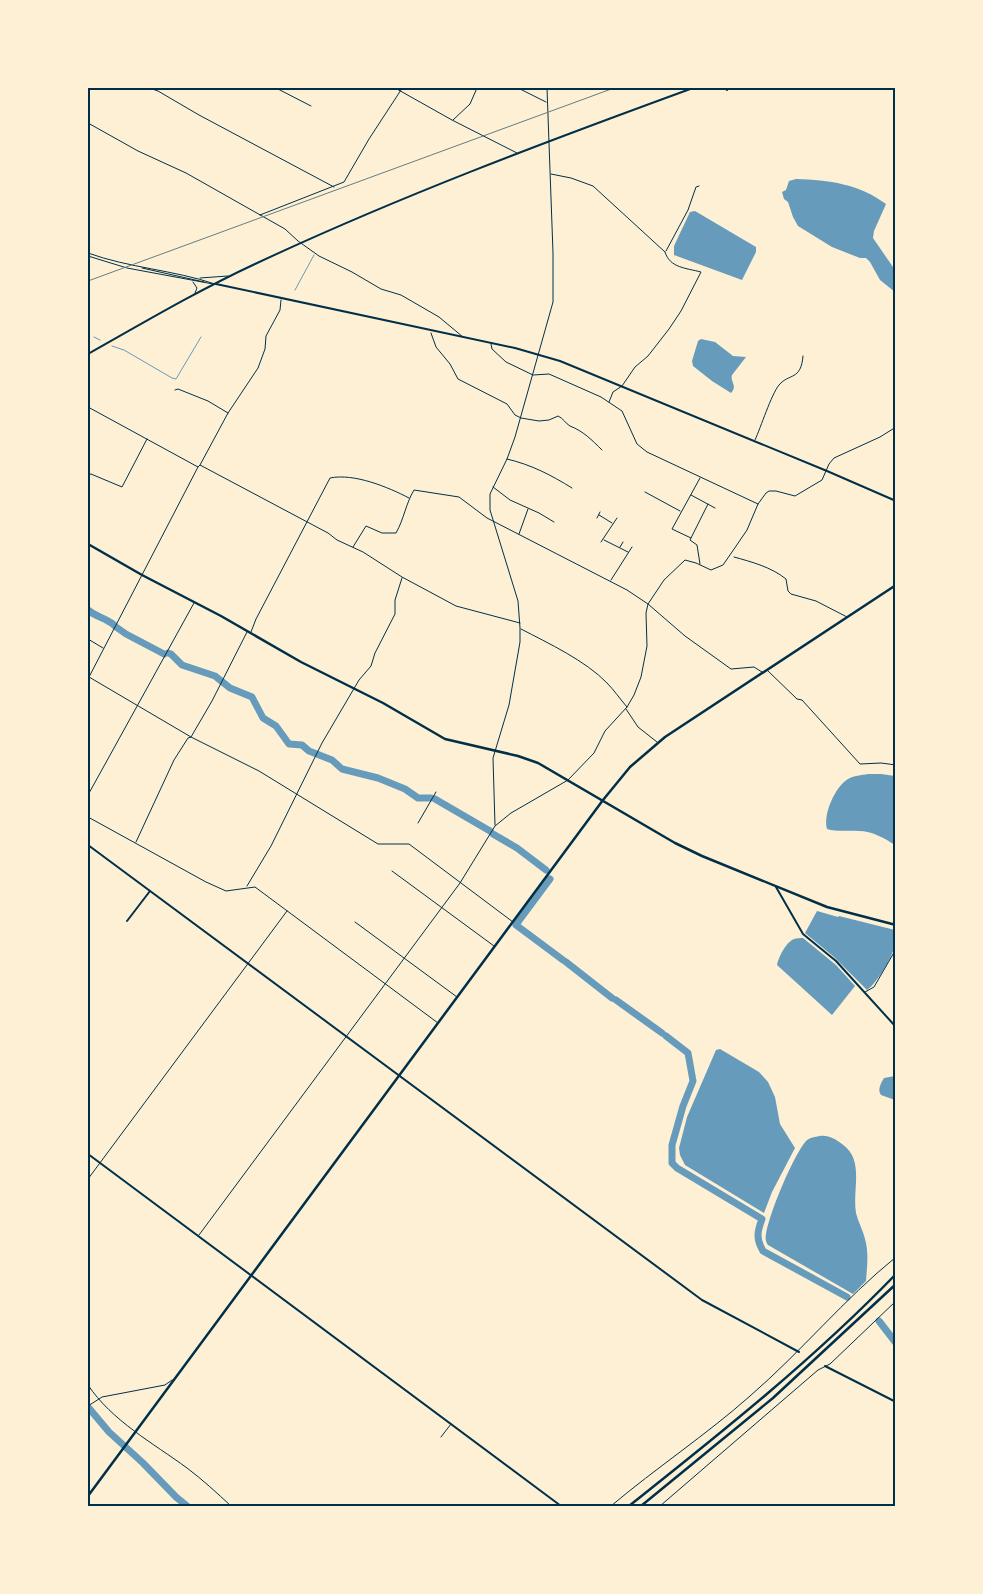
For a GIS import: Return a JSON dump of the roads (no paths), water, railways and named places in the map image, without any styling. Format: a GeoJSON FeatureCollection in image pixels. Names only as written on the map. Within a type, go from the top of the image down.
{"type":"FeatureCollection","features":[{"type":"Feature","properties":{"kind":"main road"},"geometry":{"type":"LineString","coordinates":[[89,544],[300,662],[445,739],[530,759],[604,800],[675,843],[826,907],[896,924]]}},
{"type":"Feature","properties":{"kind":"main road"},"geometry":{"type":"LineString","coordinates":[[88,1496],[399,1075],[630,767],[658,743],[762,672],[896,585]]}},
{"type":"Feature","properties":{"kind":"main road"},"geometry":{"type":"LineString","coordinates":[[629,1506],[697,1452],[791,1372],[896,1274]]}},
{"type":"Feature","properties":{"kind":"main road"},"geometry":{"type":"LineString","coordinates":[[642,1506],[773,1398],[896,1284]]}},
{"type":"Feature","properties":{"kind":"street"},"geometry":{"type":"LineString","coordinates":[[150,88],[334,187]]}},
{"type":"Feature","properties":{"kind":"street"},"geometry":{"type":"LineString","coordinates":[[276,88],[311,106]]}},
{"type":"Feature","properties":{"kind":"street"},"geometry":{"type":"LineString","coordinates":[[396,88],[452,120],[517,153]]}},
{"type":"Feature","properties":{"kind":"street"},"geometry":{"type":"LineString","coordinates":[[452,120],[470,104],[477,88]]}},
{"type":"Feature","properties":{"kind":"street"},"geometry":{"type":"LineString","coordinates":[[518,88],[547,103]]}},
{"type":"Feature","properties":{"kind":"street"},"geometry":{"type":"LineString","coordinates":[[495,826],[492,768],[494,751],[509,705],[520,642],[520,624],[518,601],[489,504],[492,487],[507,459],[521,418],[540,354],[554,294],[547,88]]}},
{"type":"Feature","properties":{"kind":"street"},"geometry":{"type":"LineString","coordinates":[[88,354],[233,275],[388,204],[517,153],[693,88]]}},
{"type":"Feature","properties":{"kind":"street"},"geometry":{"type":"LineString","coordinates":[[260,215],[344,182],[401,90]]}},
{"type":"Feature","properties":{"kind":"street"},"geometry":{"type":"LineString","coordinates":[[88,123],[138,151],[186,173],[285,228],[301,244],[319,256],[381,289],[402,295],[446,322],[463,337]]}},
{"type":"Feature","properties":{"kind":"street"},"geometry":{"type":"LineString","coordinates":[[549,174],[578,180],[593,186],[665,252],[667,259],[672,264],[701,272],[670,329],[648,356],[635,367],[622,386],[614,392],[609,402]]}},
{"type":"Feature","properties":{"kind":"street"},"geometry":{"type":"LineString","coordinates":[[665,252],[688,210],[696,186],[699,186]]}},
{"type":"Feature","properties":{"kind":"street"},"geometry":{"type":"LineString","coordinates":[[88,253],[119,263],[216,284]]}},
{"type":"Feature","properties":{"kind":"street"},"geometry":{"type":"LineString","coordinates":[[88,256],[109,264],[190,278],[233,275]]}},
{"type":"Feature","properties":{"kind":"street"},"geometry":{"type":"LineString","coordinates":[[190,278],[197,288],[193,296]]}},
{"type":"Feature","properties":{"kind":"street"},"geometry":{"type":"LineString","coordinates":[[197,278],[216,284],[540,354],[826,470],[896,501]]}},
{"type":"Feature","properties":{"kind":"street"},"geometry":{"type":"LineString","coordinates":[[204,290],[208,285],[206,283]]}},
{"type":"Feature","properties":{"kind":"street"},"geometry":{"type":"LineString","coordinates":[[90,674],[228,413],[258,368],[265,349],[266,336],[280,310],[282,298]]}},
{"type":"Feature","properties":{"kind":"street"},"geometry":{"type":"LineString","coordinates":[[431,333],[436,346],[458,378],[507,404],[515,415],[521,418],[539,421],[549,420],[558,416],[569,426],[576,427],[602,450]]}},
{"type":"Feature","properties":{"kind":"street"},"geometry":{"type":"LineString","coordinates":[[491,343],[492,349],[506,362],[533,375],[549,374],[609,402],[624,413],[630,430],[639,445],[647,452],[758,504]]}},
{"type":"Feature","properties":{"kind":"street"},"geometry":{"type":"LineString","coordinates":[[755,441],[778,386],[798,372],[803,356]]}},
{"type":"Feature","properties":{"kind":"street"},"geometry":{"type":"LineString","coordinates":[[175,390],[178,389],[194,395],[228,413]]}},
{"type":"Feature","properties":{"kind":"street"},"geometry":{"type":"LineString","coordinates":[[88,407],[328,533],[337,540],[353,547],[402,577],[456,606],[520,624]]}},
{"type":"Feature","properties":{"kind":"street"},"geometry":{"type":"LineString","coordinates":[[198,1236],[460,883],[495,826],[511,813],[568,780],[594,753],[605,731],[626,708],[638,686],[647,646],[646,613],[648,604],[664,580],[682,562],[687,560],[712,570],[723,565],[747,530],[758,504],[769,491],[795,496],[822,480],[829,464],[834,458],[880,437],[896,427]]}},
{"type":"Feature","properties":{"kind":"street"},"geometry":{"type":"LineString","coordinates":[[88,474],[122,488],[147,439]]}},
{"type":"Feature","properties":{"kind":"street"},"geometry":{"type":"LineString","coordinates":[[507,459],[536,468],[572,488]]}},
{"type":"Feature","properties":{"kind":"street"},"geometry":{"type":"LineString","coordinates":[[136,843],[174,760],[188,738],[191,737],[212,701],[328,481],[333,477],[349,478],[388,488],[409,498]]}},
{"type":"Feature","properties":{"kind":"street"},"geometry":{"type":"LineString","coordinates":[[700,477],[672,529],[691,538],[690,540],[697,545],[700,565]]}},
{"type":"Feature","properties":{"kind":"street"},"geometry":{"type":"LineString","coordinates":[[492,487],[510,500],[554,522]]}},
{"type":"Feature","properties":{"kind":"street"},"geometry":{"type":"LineString","coordinates":[[353,547],[366,526],[382,533],[396,533],[404,517],[409,498],[414,490],[454,495],[494,521],[611,581],[648,604],[685,636],[731,669],[754,667],[762,672]]}},
{"type":"Feature","properties":{"kind":"street"},"geometry":{"type":"LineString","coordinates":[[645,492],[681,512]]}},
{"type":"Feature","properties":{"kind":"street"},"geometry":{"type":"LineString","coordinates":[[690,494],[715,508]]}},
{"type":"Feature","properties":{"kind":"street"},"geometry":{"type":"LineString","coordinates":[[691,538],[708,504]]}},
{"type":"Feature","properties":{"kind":"street"},"geometry":{"type":"LineString","coordinates":[[519,534],[529,508]]}},
{"type":"Feature","properties":{"kind":"street"},"geometry":{"type":"LineString","coordinates":[[597,518],[600,512]]}},
{"type":"Feature","properties":{"kind":"street"},"geometry":{"type":"LineString","coordinates":[[598,515],[613,524]]}},
{"type":"Feature","properties":{"kind":"street"},"geometry":{"type":"LineString","coordinates":[[601,542],[616,518]]}},
{"type":"Feature","properties":{"kind":"street"},"geometry":{"type":"LineString","coordinates":[[603,540],[628,552]]}},
{"type":"Feature","properties":{"kind":"street"},"geometry":{"type":"LineString","coordinates":[[619,548],[623,542]]}},
{"type":"Feature","properties":{"kind":"street"},"geometry":{"type":"LineString","coordinates":[[88,549],[89,544]]}},
{"type":"Feature","properties":{"kind":"street"},"geometry":{"type":"LineString","coordinates":[[611,581],[632,547]]}},
{"type":"Feature","properties":{"kind":"street"},"geometry":{"type":"LineString","coordinates":[[734,557],[765,566],[786,579],[788,591],[791,594],[816,601],[847,617]]}},
{"type":"Feature","properties":{"kind":"street"},"geometry":{"type":"LineString","coordinates":[[247,887],[271,846],[322,743],[354,689],[371,666],[375,653],[395,614],[395,600],[402,577]]}},
{"type":"Feature","properties":{"kind":"street"},"geometry":{"type":"LineString","coordinates":[[88,795],[195,602]]}},
{"type":"Feature","properties":{"kind":"street"},"geometry":{"type":"LineString","coordinates":[[520,628],[557,647],[606,682],[638,727],[658,743]]}},
{"type":"Feature","properties":{"kind":"street"},"geometry":{"type":"LineString","coordinates":[[88,639],[104,648]]}},
{"type":"Feature","properties":{"kind":"street"},"geometry":{"type":"LineString","coordinates":[[767,669],[797,699],[802,700],[860,764],[881,763],[896,765]]}},
{"type":"Feature","properties":{"kind":"street"},"geometry":{"type":"LineString","coordinates":[[88,672],[90,674],[89,677],[191,737],[259,771],[378,844],[409,844],[514,922]]}},
{"type":"Feature","properties":{"kind":"street"},"geometry":{"type":"LineString","coordinates":[[418,823],[436,792]]}},
{"type":"Feature","properties":{"kind":"street"},"geometry":{"type":"LineString","coordinates":[[88,817],[206,882],[226,890],[255,887],[439,1023]]}},
{"type":"Feature","properties":{"kind":"street"},"geometry":{"type":"LineString","coordinates":[[88,845],[702,1300],[799,1352]]}},
{"type":"Feature","properties":{"kind":"street"},"geometry":{"type":"LineString","coordinates":[[392,871],[495,947]]}},
{"type":"Feature","properties":{"kind":"street"},"geometry":{"type":"LineString","coordinates":[[776,887],[803,934],[836,961],[896,1026]]}},
{"type":"Feature","properties":{"kind":"street"},"geometry":{"type":"LineString","coordinates":[[127,921],[150,892]]}},
{"type":"Feature","properties":{"kind":"street"},"geometry":{"type":"LineString","coordinates":[[88,1179],[287,910]]}},
{"type":"Feature","properties":{"kind":"street"},"geometry":{"type":"LineString","coordinates":[[355,922],[458,998]]}},
{"type":"Feature","properties":{"kind":"street"},"geometry":{"type":"LineString","coordinates":[[864,992],[874,987],[896,949]]}},
{"type":"Feature","properties":{"kind":"street"},"geometry":{"type":"LineString","coordinates":[[88,1154],[560,1506]]}},
{"type":"Feature","properties":{"kind":"street"},"geometry":{"type":"LineString","coordinates":[[611,1506],[750,1397],[799,1352],[878,1272],[896,1257]]}},
{"type":"Feature","properties":{"kind":"street"},"geometry":{"type":"LineString","coordinates":[[660,1506],[818,1370],[830,1364],[896,1301]]}},
{"type":"Feature","properties":{"kind":"street"},"geometry":{"type":"LineString","coordinates":[[826,1366],[896,1402]]}},
{"type":"Feature","properties":{"kind":"street"},"geometry":{"type":"LineString","coordinates":[[88,1406],[99,1398],[165,1385],[176,1378]]}},
{"type":"Feature","properties":{"kind":"street"},"geometry":{"type":"LineString","coordinates":[[88,1386],[99,1398],[102,1405],[188,1469],[231,1506]]}},
{"type":"Feature","properties":{"kind":"street"},"geometry":{"type":"LineString","coordinates":[[441,1437],[450,1424]]}},
{"type":"Feature","properties":{"kind":"water"},"geometry":{"type":"Polygon","coordinates":[[[796,179],[843,184],[876,197],[886,204],[874,231],[873,238],[895,270],[895,292],[880,280],[866,258],[860,258],[832,247],[798,226],[782,192],[786,190],[789,181],[796,179]]]}},
{"type":"Feature","properties":{"kind":"water"},"geometry":{"type":"Polygon","coordinates":[[[695,211],[756,247],[756,252],[742,280],[674,255],[674,246],[690,212],[695,211]]]}},
{"type":"Feature","properties":{"kind":"water"},"geometry":{"type":"Polygon","coordinates":[[[701,339],[715,342],[733,356],[746,357],[732,375],[734,388],[731,393],[693,366],[692,361],[698,341],[701,339]]]}},
{"type":"Feature","properties":{"kind":"water"},"geometry":{"type":"Polygon","coordinates":[[[868,774],[895,776],[895,845],[869,832],[827,829],[828,809],[839,788],[850,778],[868,774]]]}},
{"type":"Feature","properties":{"kind":"water"},"geometry":{"type":"Polygon","coordinates":[[[817,911],[895,930],[896,936],[893,951],[879,976],[867,990],[834,957],[805,933],[817,911]]]}},
{"type":"Feature","properties":{"kind":"water"},"geometry":{"type":"Polygon","coordinates":[[[797,938],[803,938],[836,965],[855,986],[832,1015],[777,965],[788,943],[797,938]]]}},
{"type":"Feature","properties":{"kind":"water"},"geometry":{"type":"Polygon","coordinates":[[[720,1049],[759,1072],[768,1082],[775,1097],[780,1124],[795,1148],[772,1192],[764,1213],[685,1165],[680,1155],[679,1148],[687,1117],[716,1050],[720,1049]]]}},
{"type":"Feature","properties":{"kind":"water"},"geometry":{"type":"Polygon","coordinates":[[[895,1076],[895,1100],[881,1095],[879,1089],[884,1078],[895,1076]]]}},
{"type":"Feature","properties":{"kind":"water"},"geometry":{"type":"Polygon","coordinates":[[[820,1136],[829,1137],[842,1144],[853,1158],[855,1167],[856,1213],[865,1239],[867,1260],[866,1281],[853,1294],[768,1245],[766,1240],[772,1213],[795,1159],[806,1141],[820,1136]]]}},
{"type":"Feature","properties":{"kind":"waterway"},"geometry":{"type":"LineString","coordinates":[[295,290],[314,255]]}},
{"type":"Feature","properties":{"kind":"waterway"},"geometry":{"type":"LineString","coordinates":[[94,337],[100,340]]}},
{"type":"Feature","properties":{"kind":"waterway"},"geometry":{"type":"LineString","coordinates":[[112,346],[124,350],[176,379],[201,337]]}},
{"type":"Feature","properties":{"kind":"waterway"},"geometry":{"type":"LineString","coordinates":[[88,610],[114,625]]}},
{"type":"Feature","properties":{"kind":"waterway"},"geometry":{"type":"LineString","coordinates":[[116,627],[164,654]]}},
{"type":"Feature","properties":{"kind":"waterway"},"geometry":{"type":"LineString","coordinates":[[168,653],[182,665],[215,676],[230,688],[252,697],[263,718],[276,726],[289,744],[302,745],[309,751],[332,760],[342,769],[378,778],[405,789],[418,798],[431,798]]}},
{"type":"Feature","properties":{"kind":"waterway"},"geometry":{"type":"LineString","coordinates":[[435,799],[490,831]]}},
{"type":"Feature","properties":{"kind":"waterway"},"geometry":{"type":"LineString","coordinates":[[493,834],[517,848],[546,870]]}},
{"type":"Feature","properties":{"kind":"waterway"},"geometry":{"type":"LineString","coordinates":[[518,922],[550,879]]}},
{"type":"Feature","properties":{"kind":"waterway"},"geometry":{"type":"LineString","coordinates":[[516,925],[563,960]]}},
{"type":"Feature","properties":{"kind":"waterway"},"geometry":{"type":"LineString","coordinates":[[566,962],[612,998]]}},
{"type":"Feature","properties":{"kind":"waterway"},"geometry":{"type":"LineString","coordinates":[[616,1000],[662,1033]]}},
{"type":"Feature","properties":{"kind":"waterway"},"geometry":{"type":"LineString","coordinates":[[666,1036],[688,1053],[693,1081],[683,1106],[672,1145],[672,1163],[677,1168],[762,1219],[758,1235],[763,1251],[847,1297]]}},
{"type":"Feature","properties":{"kind":"waterway"},"geometry":{"type":"LineString","coordinates":[[879,1321],[896,1343]]}},
{"type":"Feature","properties":{"kind":"waterway"},"geometry":{"type":"LineString","coordinates":[[88,1407],[109,1432],[187,1506]]}},
{"type":"Feature","properties":{"kind":"railway"},"geometry":{"type":"LineString","coordinates":[[88,281],[614,88]]}}]}
